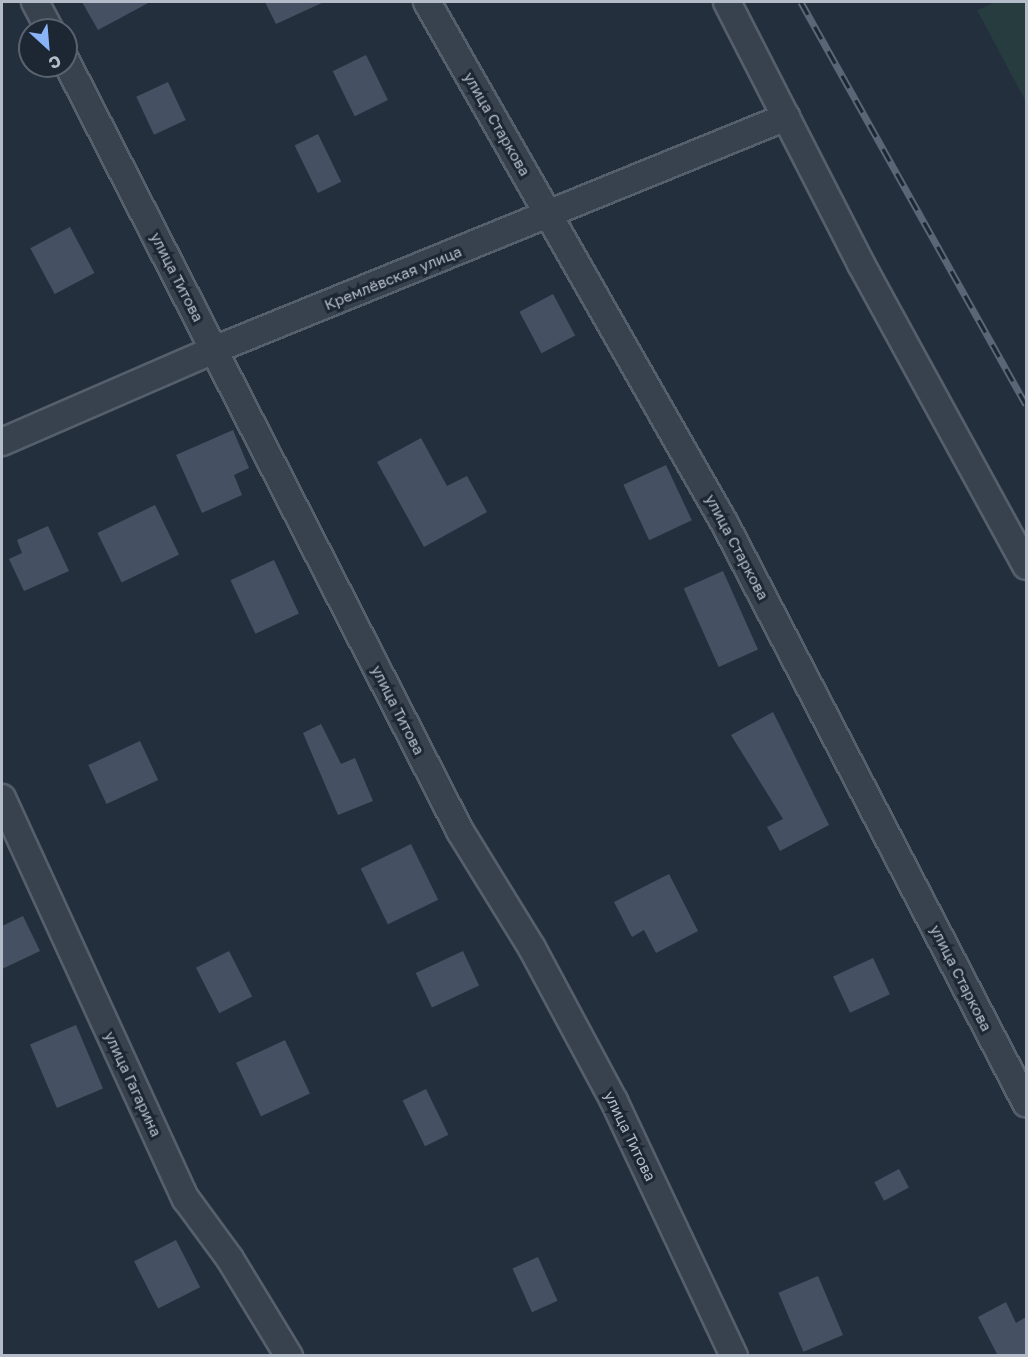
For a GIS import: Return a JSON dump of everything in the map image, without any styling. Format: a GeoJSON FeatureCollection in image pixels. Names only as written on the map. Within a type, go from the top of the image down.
{"type":"FeatureCollection","features":[{"type":"Feature","properties":{"kind":"street"},"geometry":{"type":"LineString","coordinates":[[35,2],[44,18]]}},
{"type":"Feature","properties":{"kind":"street","name":"улица Старкова"},"geometry":{"type":"LineString","coordinates":[[427,2],[725,524],[1026,1103]]}},
{"type":"Feature","properties":{"kind":"street"},"geometry":{"type":"LineString","coordinates":[[727,2],[956,443],[1026,566]]}},
{"type":"Feature","properties":{"kind":"street","name":"улица Титова"},"geometry":{"type":"LineString","coordinates":[[75,78],[460,831],[532,948],[614,1101],[734,1356]]}},
{"type":"Feature","properties":{"kind":"street","name":"Кремлёвская улица"},"geometry":{"type":"LineString","coordinates":[[2,442],[214,350],[786,117]]}},
{"type":"Feature","properties":{"kind":"street","name":"улица Гагарина"},"geometry":{"type":"LineString","coordinates":[[2,798],[186,1199],[236,1268],[289,1356]]}},
{"type":"Feature","properties":{"kind":"green space"},"geometry":{"type":"Polygon","coordinates":[[[996,2],[1026,2],[1026,102],[977,10],[996,2]]]}},
{"type":"Feature","properties":{"kind":"building"},"geometry":{"type":"Polygon","coordinates":[[[82,2],[150,2],[98,30],[82,2]]]}},
{"type":"Feature","properties":{"kind":"building"},"geometry":{"type":"Polygon","coordinates":[[[265,2],[324,2],[276,24],[265,2]]]}},
{"type":"Feature","properties":{"kind":"building"},"geometry":{"type":"Polygon","coordinates":[[[366,55],[388,100],[355,116],[333,71],[366,55]]]}},
{"type":"Feature","properties":{"kind":"building"},"geometry":{"type":"Polygon","coordinates":[[[168,82],[186,120],[154,135],[136,97],[168,82]]]}},
{"type":"Feature","properties":{"kind":"building"},"geometry":{"type":"Polygon","coordinates":[[[318,134],[341,182],[318,193],[295,145],[318,134]]]}},
{"type":"Feature","properties":{"kind":"building"},"geometry":{"type":"Polygon","coordinates":[[[70,227],[94,273],[55,294],[30,248],[70,227]]]}},
{"type":"Feature","properties":{"kind":"building"},"geometry":{"type":"Polygon","coordinates":[[[553,294],[575,335],[542,353],[519,312],[553,294]]]}},
{"type":"Feature","properties":{"kind":"building"},"geometry":{"type":"Polygon","coordinates":[[[233,430],[249,468],[234,475],[242,495],[202,513],[176,455],[233,430]]]}},
{"type":"Feature","properties":{"kind":"building"},"geometry":{"type":"Polygon","coordinates":[[[421,438],[447,486],[467,476],[487,512],[424,547],[377,462],[421,438]]]}},
{"type":"Feature","properties":{"kind":"building"},"geometry":{"type":"Polygon","coordinates":[[[666,465],[692,520],[649,540],[623,485],[666,465]]]}},
{"type":"Feature","properties":{"kind":"building"},"geometry":{"type":"Polygon","coordinates":[[[155,505],[179,554],[122,582],[97,533],[155,505]]]}},
{"type":"Feature","properties":{"kind":"building"},"geometry":{"type":"Polygon","coordinates":[[[48,526],[69,571],[24,591],[9,559],[22,553],[17,540],[48,526]]]}},
{"type":"Feature","properties":{"kind":"building"},"geometry":{"type":"Polygon","coordinates":[[[274,560],[299,613],[255,634],[230,580],[274,560]]]}},
{"type":"Feature","properties":{"kind":"building"},"geometry":{"type":"Polygon","coordinates":[[[723,571],[758,650],[719,667],[684,588],[723,571]]]}},
{"type":"Feature","properties":{"kind":"building"},"geometry":{"type":"Polygon","coordinates":[[[773,712],[829,825],[780,851],[767,827],[783,819],[731,735],[773,712]]]}},
{"type":"Feature","properties":{"kind":"building"},"geometry":{"type":"Polygon","coordinates":[[[321,724],[341,764],[355,758],[373,801],[338,815],[303,733],[321,724]]]}},
{"type":"Feature","properties":{"kind":"building"},"geometry":{"type":"Polygon","coordinates":[[[140,741],[158,780],[107,804],[88,765],[140,741]]]}},
{"type":"Feature","properties":{"kind":"building"},"geometry":{"type":"Polygon","coordinates":[[[411,844],[438,900],[388,924],[361,869],[411,844]]]}},
{"type":"Feature","properties":{"kind":"building"},"geometry":{"type":"Polygon","coordinates":[[[669,874],[698,931],[656,953],[644,930],[632,937],[614,902],[669,874]]]}},
{"type":"Feature","properties":{"kind":"building"},"geometry":{"type":"Polygon","coordinates":[[[23,916],[40,951],[2,969],[2,926],[23,916]]]}},
{"type":"Feature","properties":{"kind":"building"},"geometry":{"type":"Polygon","coordinates":[[[229,951],[252,996],[219,1013],[196,968],[229,951]]]}},
{"type":"Feature","properties":{"kind":"building"},"geometry":{"type":"Polygon","coordinates":[[[463,951],[479,985],[432,1007],[416,973],[463,951]]]}},
{"type":"Feature","properties":{"kind":"building"},"geometry":{"type":"Polygon","coordinates":[[[873,958],[890,994],[850,1013],[833,977],[873,958]]]}},
{"type":"Feature","properties":{"kind":"building"},"geometry":{"type":"Polygon","coordinates":[[[76,1025],[103,1089],[57,1108],[30,1045],[76,1025]]]}},
{"type":"Feature","properties":{"kind":"building"},"geometry":{"type":"Polygon","coordinates":[[[285,1040],[310,1093],[261,1116],[236,1063],[285,1040]]]}},
{"type":"Feature","properties":{"kind":"building"},"geometry":{"type":"Polygon","coordinates":[[[426,1089],[448,1135],[425,1146],[403,1100],[426,1089]]]}},
{"type":"Feature","properties":{"kind":"building"},"geometry":{"type":"Polygon","coordinates":[[[899,1169],[909,1188],[884,1201],[874,1182],[899,1169]]]}},
{"type":"Feature","properties":{"kind":"building"},"geometry":{"type":"Polygon","coordinates":[[[176,1240],[200,1287],[158,1309],[134,1261],[176,1240]]]}},
{"type":"Feature","properties":{"kind":"building"},"geometry":{"type":"Polygon","coordinates":[[[538,1257],[558,1301],[532,1312],[512,1268],[538,1257]]]}},
{"type":"Feature","properties":{"kind":"building"},"geometry":{"type":"Polygon","coordinates":[[[818,1276],[843,1335],[803,1352],[778,1293],[818,1276]]]}},
{"type":"Feature","properties":{"kind":"building"},"geometry":{"type":"Polygon","coordinates":[[[1006,1302],[1016,1323],[1026,1317],[1026,1356],[998,1356],[978,1317],[1006,1302]]]}},
{"type":"Feature","properties":{"kind":"railway"},"geometry":{"type":"LineString","coordinates":[[801,2],[1026,404]]}}]}
